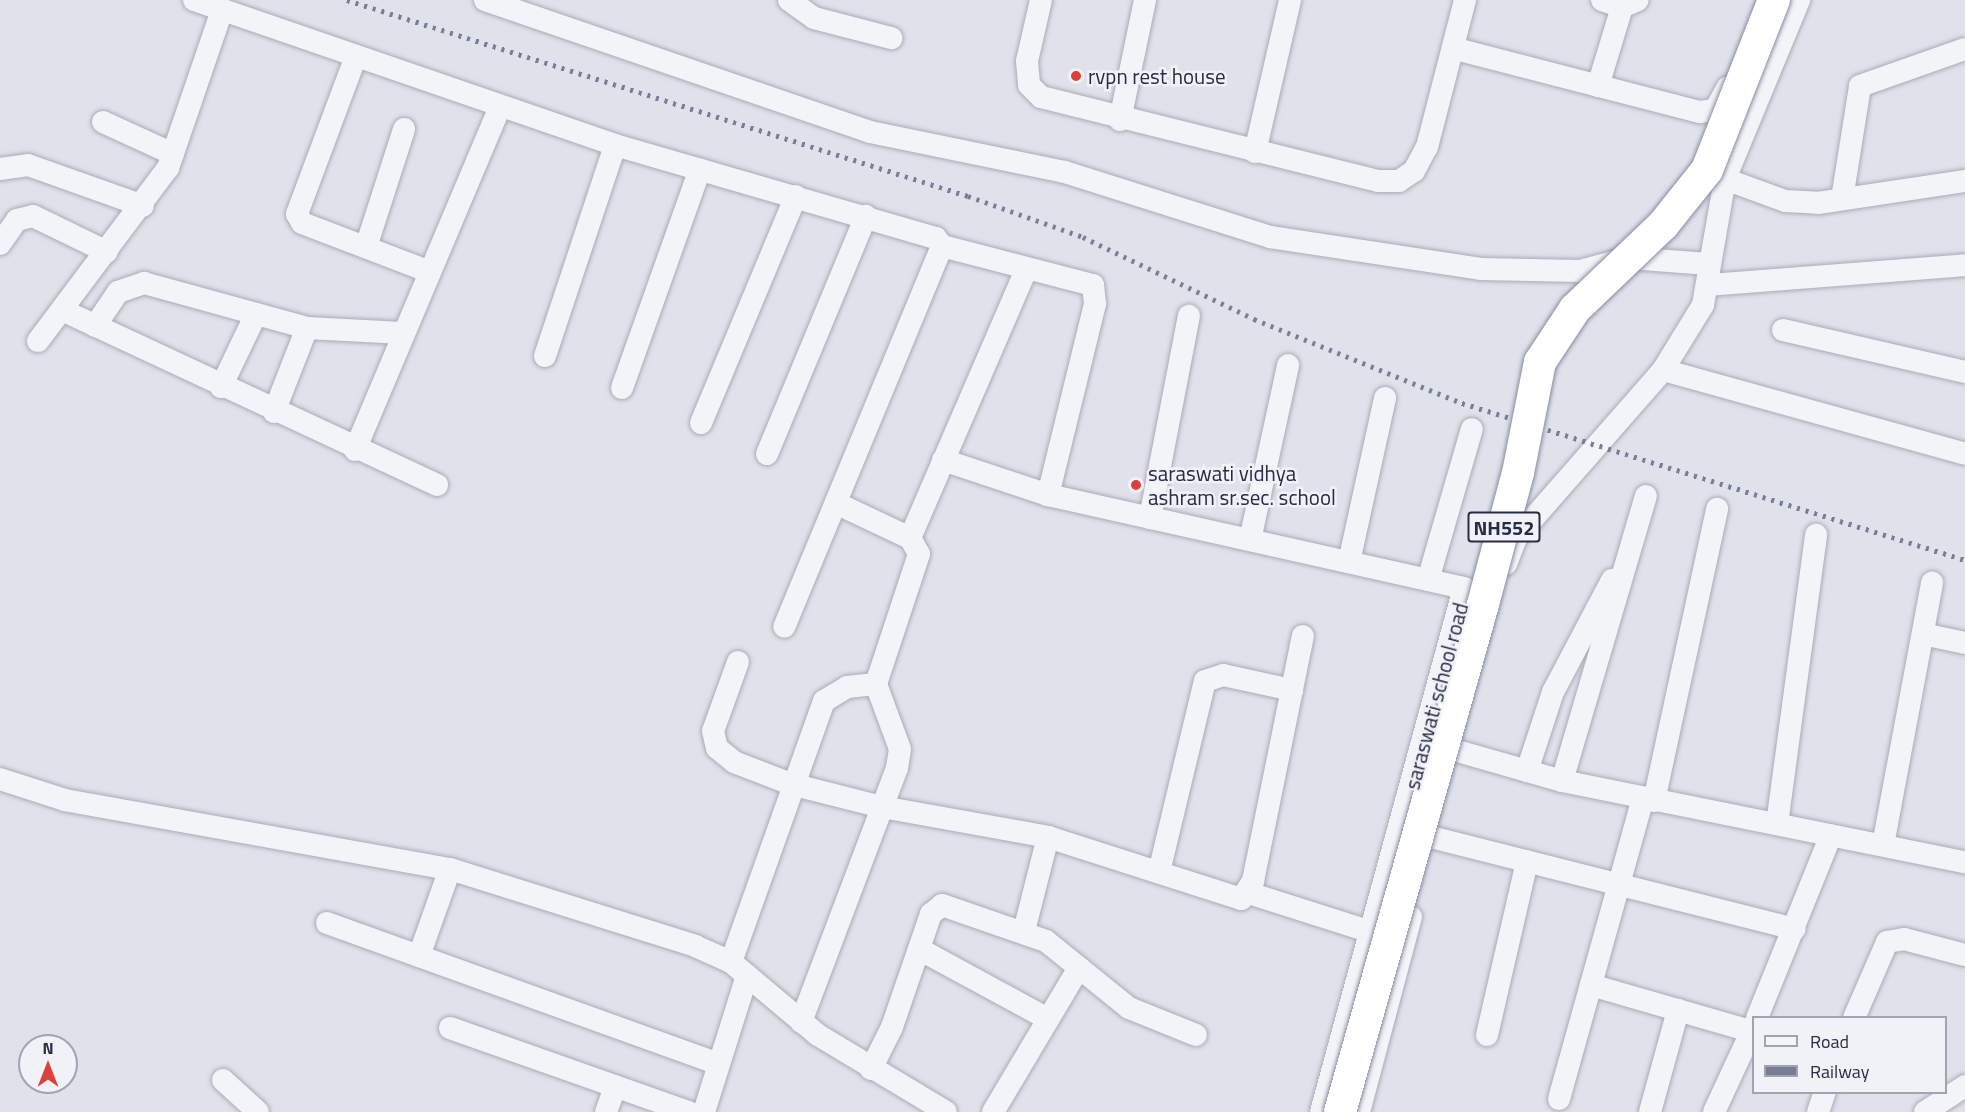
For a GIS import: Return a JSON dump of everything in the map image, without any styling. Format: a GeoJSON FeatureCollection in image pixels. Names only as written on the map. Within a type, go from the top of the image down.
{"type":"FeatureCollection","features":[{"type":"Feature","properties":{"kind":"highway","name":"NH552"},"geometry":{"type":"LineString","coordinates":[[1340,1112],[1482,608],[1518,473],[1540,362],[1575,309],[1664,225],[1707,170],[1774,0]]}},
{"type":"Feature","properties":{"kind":"street"},"geometry":{"type":"LineString","coordinates":[[194,0],[615,145],[929,233],[942,246],[1026,270],[1085,281],[1096,293],[1048,495]]}},
{"type":"Feature","properties":{"kind":"street"},"geometry":{"type":"LineString","coordinates":[[485,0],[870,132],[1065,172],[1270,237],[1480,269],[1580,271],[1629,258],[1708,275],[1965,265]]}},
{"type":"Feature","properties":{"kind":"street"},"geometry":{"type":"LineString","coordinates":[[789,0],[814,18],[891,38]]}},
{"type":"Feature","properties":{"kind":"street"},"geometry":{"type":"LineString","coordinates":[[1041,0],[1027,61],[1029,85],[1041,97],[1064,107],[1255,152],[1399,181],[1414,171],[1427,147],[1456,50],[1465,0]]}},
{"type":"Feature","properties":{"kind":"street"},"geometry":{"type":"LineString","coordinates":[[1120,120],[1145,0]]}},
{"type":"Feature","properties":{"kind":"street"},"geometry":{"type":"LineString","coordinates":[[1255,152],[1290,0]]}},
{"type":"Feature","properties":{"kind":"street"},"geometry":{"type":"LineString","coordinates":[[1456,50],[1598,86],[1715,110],[1723,102],[1757,0]]}},
{"type":"Feature","properties":{"kind":"street"},"geometry":{"type":"LineString","coordinates":[[1359,1112],[1494,596],[1516,538],[1663,370],[1703,305],[1725,179],[1799,0]]}},
{"type":"Feature","properties":{"kind":"street"},"geometry":{"type":"LineString","coordinates":[[1598,86],[1621,2]]}},
{"type":"Feature","properties":{"kind":"street"},"geometry":{"type":"LineString","coordinates":[[38,341],[142,206],[173,154],[222,10]]}},
{"type":"Feature","properties":{"kind":"street"},"geometry":{"type":"LineString","coordinates":[[1842,199],[1860,86],[1965,49]]}},
{"type":"Feature","properties":{"kind":"street"},"geometry":{"type":"LineString","coordinates":[[356,56],[297,214],[302,222],[428,271]]}},
{"type":"Feature","properties":{"kind":"street"},"geometry":{"type":"LineString","coordinates":[[355,450],[428,271],[500,106]]}},
{"type":"Feature","properties":{"kind":"street"},"geometry":{"type":"LineString","coordinates":[[103,122],[173,154]]}},
{"type":"Feature","properties":{"kind":"street"},"geometry":{"type":"LineString","coordinates":[[366,247],[404,129]]}},
{"type":"Feature","properties":{"kind":"street"},"geometry":{"type":"LineString","coordinates":[[544,356],[615,145]]}},
{"type":"Feature","properties":{"kind":"street"},"geometry":{"type":"LineString","coordinates":[[0,170],[28,165],[142,206]]}},
{"type":"Feature","properties":{"kind":"street"},"geometry":{"type":"LineString","coordinates":[[622,388],[700,169]]}},
{"type":"Feature","properties":{"kind":"street"},"geometry":{"type":"LineString","coordinates":[[1725,179],[1785,201],[1842,199],[1965,181]]}},
{"type":"Feature","properties":{"kind":"street"},"geometry":{"type":"LineString","coordinates":[[701,423],[796,196]]}},
{"type":"Feature","properties":{"kind":"street"},"geometry":{"type":"LineString","coordinates":[[0,244],[17,220],[33,216],[107,252]]}},
{"type":"Feature","properties":{"kind":"street"},"geometry":{"type":"LineString","coordinates":[[766,454],[866,216]]}},
{"type":"Feature","properties":{"kind":"street"},"geometry":{"type":"LineString","coordinates":[[784,627],[942,246]]}},
{"type":"Feature","properties":{"kind":"street"},"geometry":{"type":"LineString","coordinates":[[910,538],[1026,270]]}},
{"type":"Feature","properties":{"kind":"street"},"geometry":{"type":"LineString","coordinates":[[95,326],[118,292],[144,283],[307,328],[403,333]]}},
{"type":"Feature","properties":{"kind":"street"},"geometry":{"type":"LineString","coordinates":[[62,310],[355,450],[437,485]]}},
{"type":"Feature","properties":{"kind":"street"},"geometry":{"type":"LineString","coordinates":[[221,387],[256,314]]}},
{"type":"Feature","properties":{"kind":"street"},"geometry":{"type":"LineString","coordinates":[[1150,518],[1189,316]]}},
{"type":"Feature","properties":{"kind":"street"},"geometry":{"type":"LineString","coordinates":[[274,412],[307,328]]}},
{"type":"Feature","properties":{"kind":"street"},"geometry":{"type":"LineString","coordinates":[[1783,330],[1965,372]]}},
{"type":"Feature","properties":{"kind":"street"},"geometry":{"type":"LineString","coordinates":[[1250,540],[1288,365]]}},
{"type":"Feature","properties":{"kind":"street"},"geometry":{"type":"LineString","coordinates":[[1663,370],[1965,454]]}},
{"type":"Feature","properties":{"kind":"street"},"geometry":{"type":"LineString","coordinates":[[1349,562],[1385,398]]}},
{"type":"Feature","properties":{"kind":"street"},"geometry":{"type":"LineString","coordinates":[[1428,580],[1472,429]]}},
{"type":"Feature","properties":{"kind":"street","name":"saraswati school road"},"geometry":{"type":"LineString","coordinates":[[944,460],[1048,495],[1464,588],[1465,600],[1321,1112]]}},
{"type":"Feature","properties":{"kind":"street"},"geometry":{"type":"LineString","coordinates":[[1562,781],[1646,496]]}},
{"type":"Feature","properties":{"kind":"street"},"geometry":{"type":"LineString","coordinates":[[801,1022],[882,807],[900,749],[876,684],[916,567],[917,544],[910,538],[836,503]]}},
{"type":"Feature","properties":{"kind":"street"},"geometry":{"type":"LineString","coordinates":[[1559,1099],[1618,886],[1648,799],[1717,509]]}},
{"type":"Feature","properties":{"kind":"street"},"geometry":{"type":"LineString","coordinates":[[1777,824],[1816,535]]}},
{"type":"Feature","properties":{"kind":"street"},"geometry":{"type":"LineString","coordinates":[[1527,771],[1553,692],[1628,560]]}},
{"type":"Feature","properties":{"kind":"street"},"geometry":{"type":"LineString","coordinates":[[1883,844],[1932,583]]}},
{"type":"Feature","properties":{"kind":"street"},"geometry":{"type":"LineString","coordinates":[[1923,634],[1965,643]]}},
{"type":"Feature","properties":{"kind":"street"},"geometry":{"type":"LineString","coordinates":[[1249,893],[1303,636]]}},
{"type":"Feature","properties":{"kind":"street"},"geometry":{"type":"LineString","coordinates":[[738,662],[713,731],[717,748],[734,762],[791,784],[882,807],[1048,837],[1159,872],[1230,898],[1249,893],[1371,932]]}},
{"type":"Feature","properties":{"kind":"street"},"geometry":{"type":"LineString","coordinates":[[1159,872],[1205,681],[1223,675],[1292,690]]}},
{"type":"Feature","properties":{"kind":"street"},"geometry":{"type":"LineString","coordinates":[[704,1112],[718,1064],[739,969],[791,784],[824,701],[847,687],[876,684]]}},
{"type":"Feature","properties":{"kind":"street"},"geometry":{"type":"LineString","coordinates":[[1454,750],[1562,781],[1965,862]]}},
{"type":"Feature","properties":{"kind":"street"},"geometry":{"type":"LineString","coordinates":[[0,779],[65,800],[450,869],[569,903],[739,969],[801,1022],[871,1069],[946,1112]]}},
{"type":"Feature","properties":{"kind":"street"},"geometry":{"type":"LineString","coordinates":[[1758,1016],[1795,929],[1831,834]]}},
{"type":"Feature","properties":{"kind":"street"},"geometry":{"type":"LineString","coordinates":[[1024,930],[1048,837]]}},
{"type":"Feature","properties":{"kind":"street"},"geometry":{"type":"LineString","coordinates":[[1431,837],[1795,929]]}},
{"type":"Feature","properties":{"kind":"street"},"geometry":{"type":"LineString","coordinates":[[1487,1035],[1527,862]]}},
{"type":"Feature","properties":{"kind":"street"},"geometry":{"type":"LineString","coordinates":[[419,956],[450,869]]}},
{"type":"Feature","properties":{"kind":"street"},"geometry":{"type":"LineString","coordinates":[[871,1069],[931,914],[942,905],[1024,930],[1079,968],[1129,1008],[1196,1035]]}},
{"type":"Feature","properties":{"kind":"street"},"geometry":{"type":"LineString","coordinates":[[327,923],[718,1064]]}},
{"type":"Feature","properties":{"kind":"street"},"geometry":{"type":"LineString","coordinates":[[1854,1016],[1887,942],[1904,939],[1965,954]]}},
{"type":"Feature","properties":{"kind":"street"},"geometry":{"type":"LineString","coordinates":[[919,949],[1048,1019]]}},
{"type":"Feature","properties":{"kind":"street"},"geometry":{"type":"LineString","coordinates":[[993,1112],[1079,968]]}},
{"type":"Feature","properties":{"kind":"street"},"geometry":{"type":"LineString","coordinates":[[1591,984],[1678,1010],[1752,1025]]}},
{"type":"Feature","properties":{"kind":"street"},"geometry":{"type":"LineString","coordinates":[[1650,1112],[1678,1010]]}},
{"type":"Feature","properties":{"kind":"street"},"geometry":{"type":"LineString","coordinates":[[450,1028],[689,1112]]}},
{"type":"Feature","properties":{"kind":"street"},"geometry":{"type":"LineString","coordinates":[[1714,1112],[1752,1029]]}},
{"type":"Feature","properties":{"kind":"street"},"geometry":{"type":"LineString","coordinates":[[223,1080],[258,1112]]}},
{"type":"Feature","properties":{"kind":"street"},"geometry":{"type":"LineString","coordinates":[[1925,1112],[1965,1086]]}},
{"type":"Feature","properties":{"kind":"street"},"geometry":{"type":"LineString","coordinates":[[606,1112],[615,1087]]}},
{"type":"Feature","properties":{"kind":"street"},"geometry":{"type":"LineString","coordinates":[[1818,1112],[1824,1094]]}},
{"type":"Feature","properties":{"kind":"railway"},"geometry":{"type":"LineString","coordinates":[[347,0],[968,196],[1083,237],[1254,319],[1462,403],[1965,560]]}},
{"type":"Feature","properties":{"kind":"place","name":"rvpn rest house"},"geometry":{"type":"Point","coordinates":[1076,76]}},
{"type":"Feature","properties":{"kind":"place","name":"saraswati vidhya ashram sr.sec. school"},"geometry":{"type":"Point","coordinates":[1136,485]}}]}
